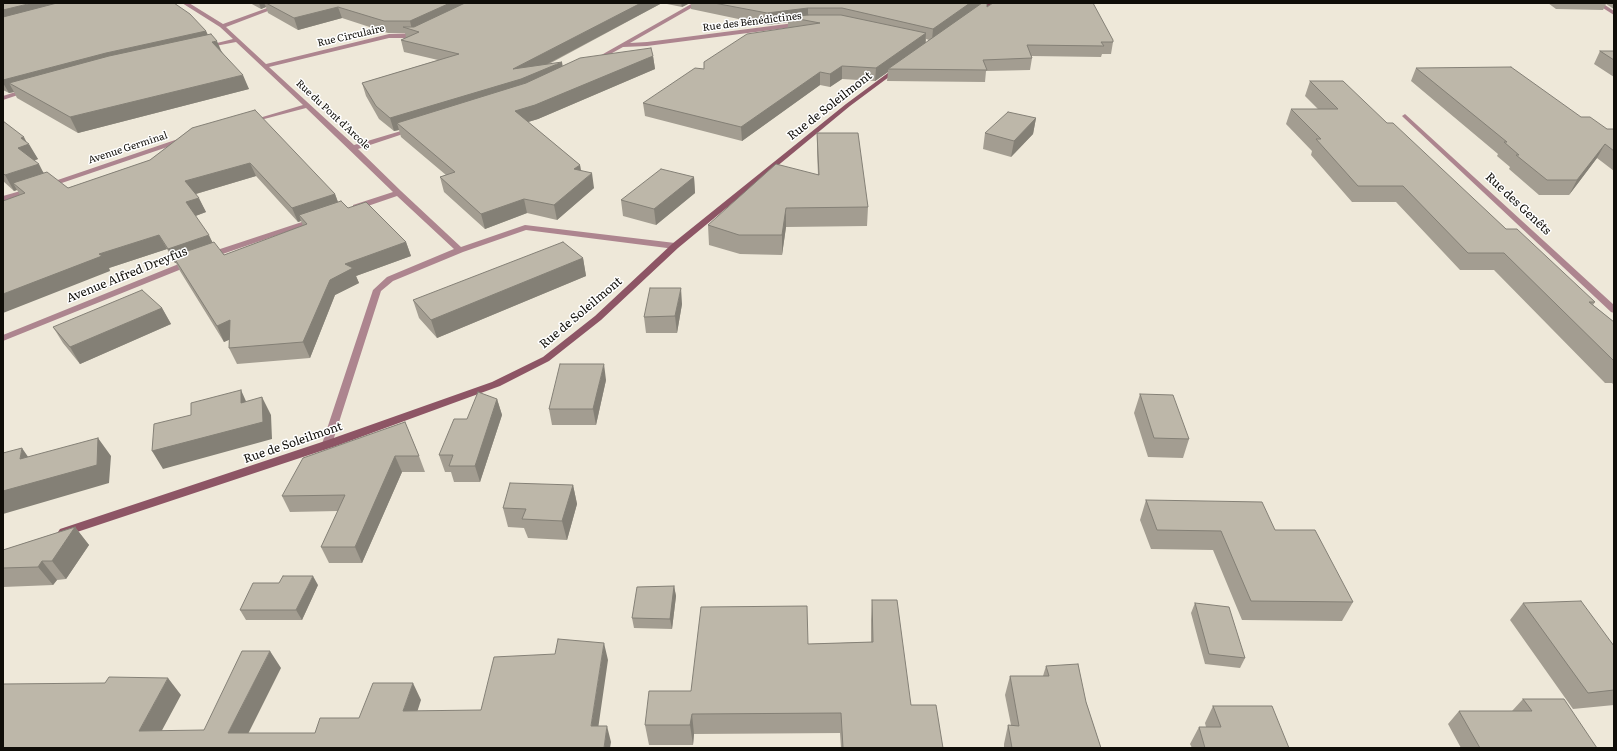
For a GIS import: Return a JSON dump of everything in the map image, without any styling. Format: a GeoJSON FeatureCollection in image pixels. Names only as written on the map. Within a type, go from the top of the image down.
{"type":"FeatureCollection","features":[{"type":"Feature","properties":{"kind":"street","name":"Rue du Pont d'Arcole"},"geometry":{"type":"LineString","coordinates":[[185,3],[222,26],[460,250]]}},
{"type":"Feature","properties":{"kind":"street"},"geometry":{"type":"LineString","coordinates":[[222,26],[286,3]]}},
{"type":"Feature","properties":{"kind":"street"},"geometry":{"type":"LineString","coordinates":[[587,64],[697,3]]}},
{"type":"Feature","properties":{"kind":"street"},"geometry":{"type":"LineString","coordinates":[[966,20],[990,3]]}},
{"type":"Feature","properties":{"kind":"street"},"geometry":{"type":"LineString","coordinates":[[1598,3],[1614,13]]}},
{"type":"Feature","properties":{"kind":"street","name":"Rue des Bénédictines"},"geometry":{"type":"LineString","coordinates":[[619,45],[648,44],[808,23]]}},
{"type":"Feature","properties":{"kind":"street","name":"Rue Circulaire"},"geometry":{"type":"LineString","coordinates":[[264,66],[389,36],[414,36],[428,30]]}},
{"type":"Feature","properties":{"kind":"street"},"geometry":{"type":"LineString","coordinates":[[199,49],[237,40]]}},
{"type":"Feature","properties":{"kind":"street","name":"Rue de Soleilmont"},"geometry":{"type":"LineString","coordinates":[[54,536],[327,444],[496,384],[546,359],[598,318],[675,246],[848,105],[908,61]]}},
{"type":"Feature","properties":{"kind":"street"},"geometry":{"type":"LineString","coordinates":[[3,98],[32,89]]}},
{"type":"Feature","properties":{"kind":"street"},"geometry":{"type":"LineString","coordinates":[[240,125],[307,106]]}},
{"type":"Feature","properties":{"kind":"street","name":"Rue des Genêts"},"geometry":{"type":"LineString","coordinates":[[1405,116],[1614,310]]}},
{"type":"Feature","properties":{"kind":"street"},"geometry":{"type":"LineString","coordinates":[[353,148],[419,127]]}},
{"type":"Feature","properties":{"kind":"street","name":"Avenue Germinal"},"geometry":{"type":"LineString","coordinates":[[3,199],[189,139]]}},
{"type":"Feature","properties":{"kind":"street"},"geometry":{"type":"LineString","coordinates":[[346,211],[398,193]]}},
{"type":"Feature","properties":{"kind":"street","name":"Avenue Alfred Dreyfus"},"geometry":{"type":"LineString","coordinates":[[3,338],[172,268],[323,218]]}},
{"type":"Feature","properties":{"kind":"street"},"geometry":{"type":"LineString","coordinates":[[327,444],[377,290],[390,279],[460,250],[525,227],[675,246]]}},
{"type":"Feature","properties":{"kind":"building"},"geometry":{"type":"Polygon","coordinates":[[[3,3],[32,3],[3,10],[3,3]]]}},
{"type":"Feature","properties":{"kind":"building"},"geometry":{"type":"Polygon","coordinates":[[[57,3],[174,3],[190,14],[206,31],[106,53],[3,80],[3,17],[57,3]]]}},
{"type":"Feature","properties":{"kind":"building"},"geometry":{"type":"Polygon","coordinates":[[[266,3],[450,3],[410,21],[384,21],[338,7],[294,18],[266,3]]]}},
{"type":"Feature","properties":{"kind":"building"},"geometry":{"type":"Polygon","coordinates":[[[465,3],[641,3],[513,69],[562,62],[521,79],[390,118],[376,106],[362,83],[459,54],[401,40],[419,32],[403,27],[414,27],[465,3]]]}},
{"type":"Feature","properties":{"kind":"building"},"geometry":{"type":"Polygon","coordinates":[[[714,3],[970,3],[933,29],[842,8],[808,8],[767,13],[714,3]]]}},
{"type":"Feature","properties":{"kind":"building"},"geometry":{"type":"Polygon","coordinates":[[[982,3],[987,3],[987,7],[993,3],[1093,3],[1113,42],[1101,42],[1104,46],[1027,45],[1032,58],[983,60],[987,70],[888,69],[982,3]]]}},
{"type":"Feature","properties":{"kind":"building"},"geometry":{"type":"Polygon","coordinates":[[[808,15],[841,15],[926,33],[876,68],[842,66],[830,74],[820,72],[741,127],[643,103],[695,68],[704,69],[704,62],[747,34],[820,23],[788,17],[808,15]]]}},
{"type":"Feature","properties":{"kind":"building"},"geometry":{"type":"Polygon","coordinates":[[[211,34],[217,41],[212,42],[243,75],[70,117],[9,83],[109,56],[211,34]]]}},
{"type":"Feature","properties":{"kind":"building"},"geometry":{"type":"Polygon","coordinates":[[[651,48],[653,56],[535,105],[515,111],[580,165],[574,169],[592,173],[554,205],[524,199],[481,214],[440,177],[455,172],[397,123],[526,83],[580,58],[651,48]]]}},
{"type":"Feature","properties":{"kind":"building"},"geometry":{"type":"Polygon","coordinates":[[[1600,51],[1614,51],[1614,60],[1600,51]]]}},
{"type":"Feature","properties":{"kind":"building"},"geometry":{"type":"Polygon","coordinates":[[[1511,67],[1581,117],[1590,117],[1607,129],[1614,129],[1614,151],[1605,144],[1577,180],[1547,180],[1516,155],[1519,155],[1504,142],[1507,142],[1416,68],[1511,67]]]}},
{"type":"Feature","properties":{"kind":"building"},"geometry":{"type":"Polygon","coordinates":[[[1310,81],[1343,81],[1387,123],[1393,123],[1506,229],[1517,229],[1595,302],[1589,302],[1614,322],[1614,361],[1504,253],[1468,253],[1403,186],[1358,186],[1316,139],[1321,139],[1291,109],[1338,109],[1310,81]]]}},
{"type":"Feature","properties":{"kind":"building"},"geometry":{"type":"Polygon","coordinates":[[[255,110],[335,194],[292,208],[250,163],[185,181],[199,198],[186,202],[209,235],[168,249],[159,235],[99,254],[102,256],[3,294],[3,201],[25,193],[13,183],[47,172],[68,188],[150,160],[192,128],[255,110]]]}},
{"type":"Feature","properties":{"kind":"building"},"geometry":{"type":"Polygon","coordinates":[[[1008,112],[1036,118],[1014,141],[985,133],[1008,112]]]}},
{"type":"Feature","properties":{"kind":"building"},"geometry":{"type":"Polygon","coordinates":[[[3,121],[24,137],[21,138],[29,144],[18,148],[39,164],[5,175],[3,173],[3,121]]]}},
{"type":"Feature","properties":{"kind":"building"},"geometry":{"type":"Polygon","coordinates":[[[817,133],[858,133],[868,207],[786,208],[782,235],[739,235],[708,225],[776,164],[819,175],[817,133]]]}},
{"type":"Feature","properties":{"kind":"building"},"geometry":{"type":"Polygon","coordinates":[[[661,169],[694,177],[654,209],[621,200],[661,169]]]}},
{"type":"Feature","properties":{"kind":"building"},"geometry":{"type":"Polygon","coordinates":[[[341,201],[348,208],[366,202],[406,242],[345,264],[353,268],[330,280],[303,342],[229,348],[230,320],[217,326],[173,256],[214,242],[224,255],[307,224],[299,215],[341,201]]]}},
{"type":"Feature","properties":{"kind":"building"},"geometry":{"type":"Polygon","coordinates":[[[563,242],[583,258],[431,320],[413,300],[563,242]]]}},
{"type":"Feature","properties":{"kind":"building"},"geometry":{"type":"Polygon","coordinates":[[[650,288],[681,288],[675,316],[644,317],[650,288]]]}},
{"type":"Feature","properties":{"kind":"building"},"geometry":{"type":"Polygon","coordinates":[[[142,290],[162,308],[70,347],[53,327],[142,290]]]}},
{"type":"Feature","properties":{"kind":"building"},"geometry":{"type":"Polygon","coordinates":[[[560,364],[604,364],[593,409],[549,409],[560,364]]]}},
{"type":"Feature","properties":{"kind":"building"},"geometry":{"type":"Polygon","coordinates":[[[241,390],[241,403],[262,397],[263,422],[152,451],[154,424],[191,415],[191,403],[241,390]]]}},
{"type":"Feature","properties":{"kind":"building"},"geometry":{"type":"Polygon","coordinates":[[[478,392],[497,399],[475,466],[449,466],[453,455],[439,455],[454,419],[467,419],[478,392]]]}},
{"type":"Feature","properties":{"kind":"building"},"geometry":{"type":"Polygon","coordinates":[[[1140,394],[1173,395],[1189,439],[1154,438],[1140,394]]]}},
{"type":"Feature","properties":{"kind":"building"},"geometry":{"type":"Polygon","coordinates":[[[405,422],[419,456],[395,456],[355,547],[321,547],[345,495],[282,496],[303,458],[405,422]]]}},
{"type":"Feature","properties":{"kind":"building"},"geometry":{"type":"Polygon","coordinates":[[[98,438],[97,465],[3,491],[3,453],[22,448],[20,459],[98,438]]]}},
{"type":"Feature","properties":{"kind":"building"},"geometry":{"type":"Polygon","coordinates":[[[510,483],[573,485],[562,521],[522,519],[526,509],[503,508],[510,483]]]}},
{"type":"Feature","properties":{"kind":"building"},"geometry":{"type":"Polygon","coordinates":[[[1146,500],[1262,502],[1275,530],[1315,530],[1353,602],[1251,601],[1221,531],[1157,530],[1146,500]]]}},
{"type":"Feature","properties":{"kind":"building"},"geometry":{"type":"Polygon","coordinates":[[[75,527],[52,561],[42,561],[38,567],[3,568],[3,550],[75,527]]]}},
{"type":"Feature","properties":{"kind":"building"},"geometry":{"type":"Polygon","coordinates":[[[283,576],[313,576],[296,610],[240,610],[253,583],[279,583],[283,576]]]}},
{"type":"Feature","properties":{"kind":"building"},"geometry":{"type":"Polygon","coordinates":[[[674,586],[670,619],[632,618],[637,587],[674,586]]]}},
{"type":"Feature","properties":{"kind":"building"},"geometry":{"type":"Polygon","coordinates":[[[872,600],[897,600],[911,705],[936,705],[943,748],[843,748],[841,713],[692,714],[690,725],[645,725],[649,691],[691,691],[701,607],[807,606],[808,644],[873,642],[872,600]]]}},
{"type":"Feature","properties":{"kind":"building"},"geometry":{"type":"Polygon","coordinates":[[[1581,601],[1614,646],[1614,690],[1588,693],[1523,603],[1581,601]]]}},
{"type":"Feature","properties":{"kind":"building"},"geometry":{"type":"Polygon","coordinates":[[[1195,603],[1229,607],[1245,658],[1209,654],[1195,603]]]}},
{"type":"Feature","properties":{"kind":"building"},"geometry":{"type":"Polygon","coordinates":[[[558,639],[604,643],[591,726],[607,726],[604,748],[3,748],[3,684],[105,683],[109,677],[168,678],[139,731],[204,730],[242,651],[270,651],[228,733],[315,733],[320,718],[359,718],[373,683],[413,683],[403,711],[481,710],[494,657],[555,654],[558,639]]]}},
{"type":"Feature","properties":{"kind":"building"},"geometry":{"type":"Polygon","coordinates":[[[1078,664],[1086,702],[1101,748],[1012,748],[1008,725],[1019,726],[1010,676],[1049,676],[1046,666],[1078,664]]]}},
{"type":"Feature","properties":{"kind":"building"},"geometry":{"type":"Polygon","coordinates":[[[1523,699],[1564,699],[1597,748],[1480,748],[1459,711],[1532,711],[1523,699]]]}},
{"type":"Feature","properties":{"kind":"building"},"geometry":{"type":"Polygon","coordinates":[[[1213,706],[1272,706],[1289,748],[1205,748],[1199,727],[1221,727],[1213,706]]]}}]}
